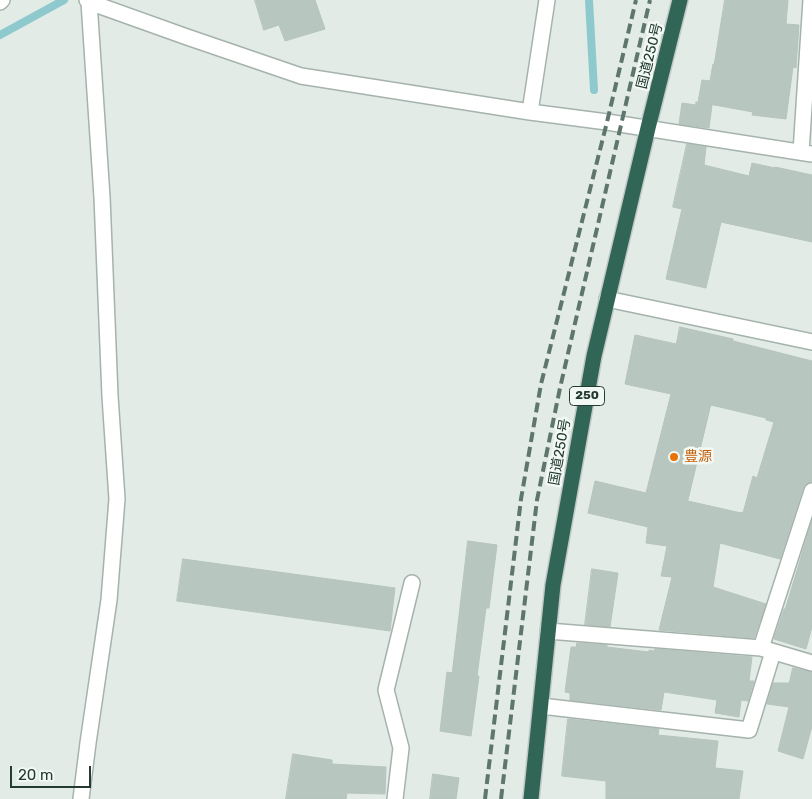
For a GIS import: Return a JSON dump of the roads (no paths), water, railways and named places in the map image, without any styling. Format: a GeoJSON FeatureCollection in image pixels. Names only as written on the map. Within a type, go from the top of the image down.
{"type":"FeatureCollection","features":[{"type":"Feature","properties":{"kind":"highway","name":"国道250号"},"geometry":{"type":"LineString","coordinates":[[531,799],[553,586],[594,356],[680,0]]}},
{"type":"Feature","properties":{"kind":"street"},"geometry":{"type":"LineString","coordinates":[[530,112],[547,0]]}},
{"type":"Feature","properties":{"kind":"street"},"geometry":{"type":"LineString","coordinates":[[81,799],[109,600],[117,500],[90,1],[301,76],[806,153],[811,0]]}},
{"type":"Feature","properties":{"kind":"street"},"geometry":{"type":"LineString","coordinates":[[607,299],[812,342]]}},
{"type":"Feature","properties":{"kind":"street"},"geometry":{"type":"LineString","coordinates":[[540,706],[749,730],[767,650],[812,492]]}},
{"type":"Feature","properties":{"kind":"street"},"geometry":{"type":"LineString","coordinates":[[395,799],[400,748],[386,690],[412,583]]}},
{"type":"Feature","properties":{"kind":"street"},"geometry":{"type":"LineString","coordinates":[[548,631],[767,650],[812,663]]}},
{"type":"Feature","properties":{"kind":"waterway"},"geometry":{"type":"LineString","coordinates":[[0,35],[64,0]]}},
{"type":"Feature","properties":{"kind":"waterway"},"geometry":{"type":"LineString","coordinates":[[589,0],[594,90]]}},
{"type":"Feature","properties":{"kind":"railway"},"geometry":{"type":"LineString","coordinates":[[485,799],[521,499],[541,384],[636,0]]}},
{"type":"Feature","properties":{"kind":"railway"},"geometry":{"type":"LineString","coordinates":[[501,799],[537,500],[560,388],[650,0]]}},
{"type":"Feature","properties":{"kind":"place","name":"豊源"},"geometry":{"type":"Point","coordinates":[674,457]}}]}
